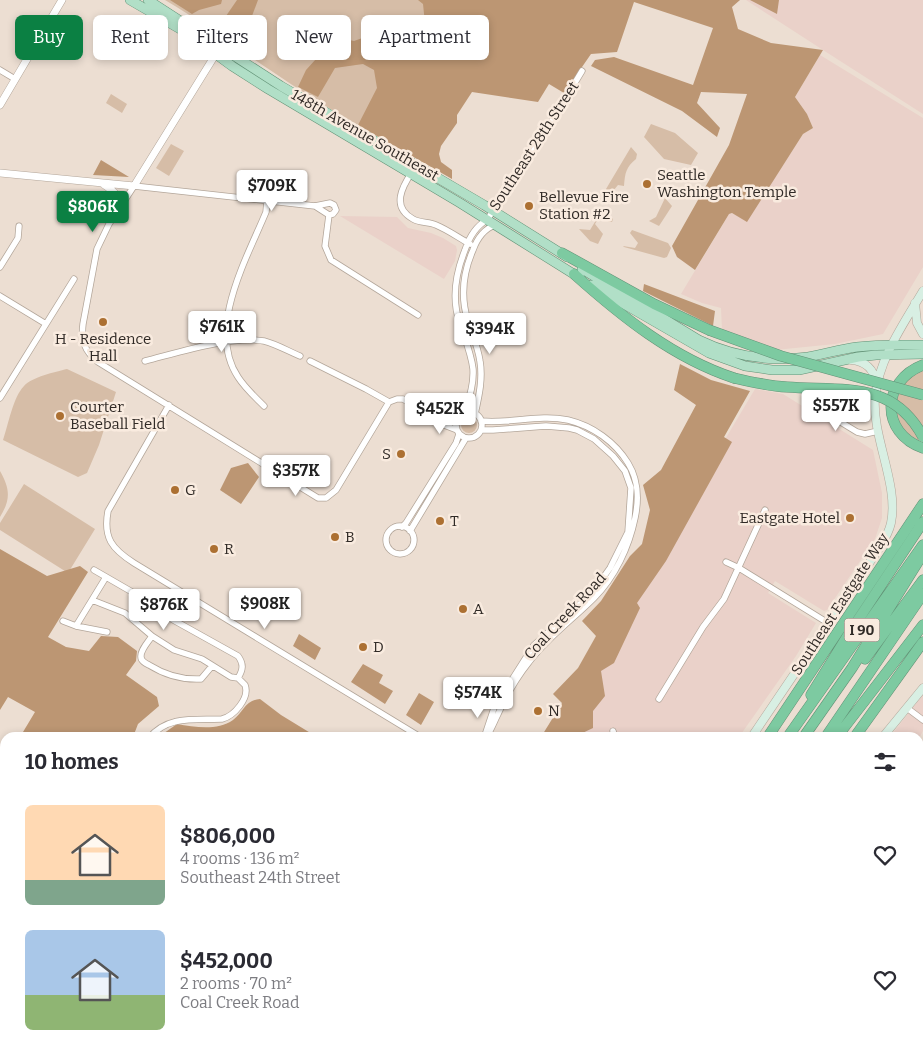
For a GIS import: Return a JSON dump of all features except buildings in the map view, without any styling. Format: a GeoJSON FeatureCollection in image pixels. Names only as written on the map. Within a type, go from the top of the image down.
{"type":"FeatureCollection","features":[{"type":"Feature","properties":{"kind":"highway"},"geometry":{"type":"LineString","coordinates":[[562,253],[654,304],[709,330],[781,356],[923,395]]}},
{"type":"Feature","properties":{"kind":"highway"},"geometry":{"type":"LineString","coordinates":[[578,272],[608,304],[663,343],[699,364],[734,378],[776,386],[851,389],[876,394],[896,404],[906,413],[923,437]]}},
{"type":"Feature","properties":{"kind":"highway"},"geometry":{"type":"LineString","coordinates":[[923,365],[911,371],[901,380],[895,390],[891,407],[894,424],[899,432],[911,443],[923,448]]}},
{"type":"Feature","properties":{"kind":"highway"},"geometry":{"type":"LineString","coordinates":[[771,732],[923,504]]}},
{"type":"Feature","properties":{"kind":"highway"},"geometry":{"type":"LineString","coordinates":[[802,716],[813,690],[923,516]]}},
{"type":"Feature","properties":{"kind":"highway"},"geometry":{"type":"LineString","coordinates":[[894,564],[923,522]]}},
{"type":"Feature","properties":{"kind":"highway","name":"I 90"},"geometry":{"type":"LineString","coordinates":[[791,732],[923,544]]}},
{"type":"Feature","properties":{"kind":"highway"},"geometry":{"type":"LineString","coordinates":[[807,732],[852,668],[923,554]]}},
{"type":"Feature","properties":{"kind":"highway"},"geometry":{"type":"LineString","coordinates":[[813,732],[923,580]]}},
{"type":"Feature","properties":{"kind":"highway","name":"I 90"},"geometry":{"type":"LineString","coordinates":[[829,732],[923,594]]}},
{"type":"Feature","properties":{"kind":"highway"},"geometry":{"type":"LineString","coordinates":[[841,732],[923,625]]}},
{"type":"Feature","properties":{"kind":"highway"},"geometry":{"type":"LineString","coordinates":[[858,732],[923,642]]}},
{"type":"Feature","properties":{"kind":"highway"},"geometry":{"type":"LineString","coordinates":[[901,673],[923,648]]}},
{"type":"Feature","properties":{"kind":"main road","name":"148th Avenue Southeast"},"geometry":{"type":"LineString","coordinates":[[130,0],[178,28]]}},
{"type":"Feature","properties":{"kind":"main road","name":"148th Avenue Southeast"},"geometry":{"type":"LineString","coordinates":[[148,0],[178,18]]}},
{"type":"Feature","properties":{"kind":"main road","name":"148th Avenue Southeast"},"geometry":{"type":"LineString","coordinates":[[230,60],[268,89],[413,170],[493,210],[562,253],[578,272],[709,354],[745,366],[772,370],[799,370],[858,357],[923,354]]}},
{"type":"Feature","properties":{"kind":"main road","name":"148th Avenue Southeast"},"geometry":{"type":"LineString","coordinates":[[413,170],[491,222],[712,347],[747,357],[777,359],[809,356],[858,347],[923,344]]}},
{"type":"Feature","properties":{"kind":"main road","name":"Southeast Eastgate Way"},"geometry":{"type":"LineString","coordinates":[[755,732],[880,547],[891,524],[892,500],[878,431],[875,400],[877,386],[888,355],[923,291]]}},
{"type":"Feature","properties":{"kind":"main road"},"geometry":{"type":"LineString","coordinates":[[916,303],[917,323],[923,334]]}},
{"type":"Feature","properties":{"kind":"main road"},"geometry":{"type":"LineString","coordinates":[[841,360],[854,360],[865,364],[874,373],[877,386]]}},
{"type":"Feature","properties":{"kind":"main road"},"geometry":{"type":"LineString","coordinates":[[887,732],[923,688]]}},
{"type":"Feature","properties":{"kind":"street"},"geometry":{"type":"LineString","coordinates":[[0,105],[62,0]]}},
{"type":"Feature","properties":{"kind":"street"},"geometry":{"type":"LineString","coordinates":[[212,60],[100,242],[95,255],[82,332],[84,346],[91,357],[322,499],[336,490],[389,402],[397,398],[403,399],[436,418],[466,438]]}},
{"type":"Feature","properties":{"kind":"street"},"geometry":{"type":"LineString","coordinates":[[0,70],[15,79]]}},
{"type":"Feature","properties":{"kind":"street","name":"Southeast 28th Street"},"geometry":{"type":"LineString","coordinates":[[474,247],[491,222],[493,210],[541,139],[582,71]]}},
{"type":"Feature","properties":{"kind":"street"},"geometry":{"type":"LineString","coordinates":[[413,170],[400,195],[401,204],[405,212],[412,218],[435,225],[474,247],[466,270],[463,291],[466,312],[480,361],[480,386],[476,414]]}},
{"type":"Feature","properties":{"kind":"street"},"geometry":{"type":"LineString","coordinates":[[0,173],[101,182],[315,206],[333,204],[336,210],[329,216],[325,246],[331,260],[418,315]]}},
{"type":"Feature","properties":{"kind":"street"},"geometry":{"type":"LineString","coordinates":[[101,182],[114,191],[117,196],[118,211]]}},
{"type":"Feature","properties":{"kind":"street"},"geometry":{"type":"LineString","coordinates":[[264,406],[238,377],[232,365],[227,342],[227,321],[230,299],[266,212],[267,200]]}},
{"type":"Feature","properties":{"kind":"street"},"geometry":{"type":"LineString","coordinates":[[315,206],[329,216]]}},
{"type":"Feature","properties":{"kind":"street","name":"Southeast 28th Street"},"geometry":{"type":"LineString","coordinates":[[464,413],[472,388],[473,369],[469,349],[459,323],[455,297],[458,271],[468,243],[480,224],[491,222]]}},
{"type":"Feature","properties":{"kind":"street"},"geometry":{"type":"LineString","coordinates":[[0,267],[18,238],[19,226]]}},
{"type":"Feature","properties":{"kind":"street"},"geometry":{"type":"LineString","coordinates":[[0,398],[74,278]]}},
{"type":"Feature","properties":{"kind":"street"},"geometry":{"type":"LineString","coordinates":[[0,296],[46,324]]}},
{"type":"Feature","properties":{"kind":"street"},"geometry":{"type":"LineString","coordinates":[[146,360],[227,342],[249,340],[264,341],[300,356]]}},
{"type":"Feature","properties":{"kind":"street"},"geometry":{"type":"LineString","coordinates":[[310,361],[389,402]]}},
{"type":"Feature","properties":{"kind":"street"},"geometry":{"type":"LineString","coordinates":[[808,402],[857,432],[865,434],[878,431]]}},
{"type":"Feature","properties":{"kind":"street"},"geometry":{"type":"LineString","coordinates":[[169,405],[108,511],[107,530],[113,546],[134,563],[412,732]]}},
{"type":"Feature","properties":{"kind":"street"},"geometry":{"type":"LineString","coordinates":[[402,526],[410,531],[414,541],[411,549],[400,554],[392,552],[386,544],[387,534],[394,528],[406,523],[415,510],[456,443],[458,419],[464,413],[472,412],[476,414],[481,421],[481,430],[475,436],[466,438],[410,531]]}},
{"type":"Feature","properties":{"kind":"street"},"geometry":{"type":"LineString","coordinates":[[436,418],[446,416],[458,419]]}},
{"type":"Feature","properties":{"kind":"street","name":"Coal Creek Road"},"geometry":{"type":"LineString","coordinates":[[481,421],[550,418],[567,420],[589,428],[613,443],[625,458],[636,480],[638,498],[632,534],[616,568],[596,596],[554,634],[530,660],[488,732]]}},
{"type":"Feature","properties":{"kind":"street","name":"Coal Creek Road"},"geometry":{"type":"LineString","coordinates":[[481,430],[546,426],[577,430],[604,447],[617,460],[625,471],[630,488],[628,532],[610,568],[592,593],[534,645],[494,708],[487,732]]}},
{"type":"Feature","properties":{"kind":"street"},"geometry":{"type":"LineString","coordinates":[[659,699],[703,627],[724,599],[764,510]]}},
{"type":"Feature","properties":{"kind":"street"},"geometry":{"type":"LineString","coordinates":[[726,562],[739,568],[828,623]]}},
{"type":"Feature","properties":{"kind":"street"},"geometry":{"type":"LineString","coordinates":[[94,570],[146,600],[168,617],[238,656],[242,661],[243,670],[238,678]]}},
{"type":"Feature","properties":{"kind":"street"},"geometry":{"type":"LineString","coordinates":[[76,626],[106,577]]}},
{"type":"Feature","properties":{"kind":"street"},"geometry":{"type":"LineString","coordinates":[[92,600],[125,613],[152,636],[174,650],[202,659],[231,677],[238,678],[245,685],[246,694],[235,712],[229,717],[173,721],[160,727],[155,732]]}},
{"type":"Feature","properties":{"kind":"street"},"geometry":{"type":"LineString","coordinates":[[64,621],[76,626],[107,632]]}},
{"type":"Feature","properties":{"kind":"street"},"geometry":{"type":"LineString","coordinates":[[152,636],[141,657],[143,661],[161,672],[172,676],[201,679],[212,666]]}},
{"type":"Feature","properties":{"kind":"street"},"geometry":{"type":"LineString","coordinates":[[907,708],[923,720]]}},
{"type":"Feature","properties":{"kind":"shaded area"},"geometry":{"type":"Polygon","coordinates":[[[165,0],[619,0],[495,51],[424,163],[347,119],[256,60],[267,60],[267,15],[189,15],[165,0]]]}},
{"type":"Feature","properties":{"kind":"shaded area"},"geometry":{"type":"Polygon","coordinates":[[[170,0],[222,0],[221,4],[192,14],[170,0]]]}},
{"type":"Feature","properties":{"kind":"shaded area"},"geometry":{"type":"Polygon","coordinates":[[[237,0],[258,0],[252,15],[227,15],[237,0]]]}},
{"type":"Feature","properties":{"kind":"shaded area"},"geometry":{"type":"Polygon","coordinates":[[[418,0],[740,0],[732,7],[738,29],[771,43],[823,50],[795,97],[807,114],[813,128],[803,134],[747,222],[732,213],[729,214],[695,270],[677,257],[672,246],[729,145],[747,94],[701,92],[697,103],[720,128],[717,137],[682,111],[591,66],[595,60],[614,57],[693,85],[713,28],[634,2],[617,52],[591,54],[564,93],[549,84],[538,102],[472,92],[457,115],[457,123],[441,146],[439,154],[441,162],[452,170],[452,179],[358,125],[377,88],[374,70],[363,64],[335,68],[318,97],[298,87],[306,70],[315,60],[351,60],[351,40],[361,38],[361,60],[489,60],[489,15],[424,15],[423,4],[418,0]]]}},
{"type":"Feature","properties":{"kind":"shaded area"},"geometry":{"type":"Polygon","coordinates":[[[746,0],[923,0],[923,114],[823,50],[746,0]]]}},
{"type":"Feature","properties":{"kind":"shaded area"},"geometry":{"type":"Polygon","coordinates":[[[750,0],[779,0],[777,14],[750,0]]]}},
{"type":"Feature","properties":{"kind":"shaded area"},"geometry":{"type":"Polygon","coordinates":[[[820,55],[923,118],[923,267],[883,334],[835,344],[775,350],[722,330],[721,308],[702,303],[681,294],[729,214],[732,213],[747,221],[803,134],[813,128],[807,114],[795,97],[820,55]]]}},
{"type":"Feature","properties":{"kind":"shaded area"},"geometry":{"type":"Polygon","coordinates":[[[111,94],[127,104],[122,113],[106,103],[111,94]]]}},
{"type":"Feature","properties":{"kind":"shaded area"},"geometry":{"type":"Polygon","coordinates":[[[651,124],[675,133],[698,153],[691,165],[664,159],[644,137],[651,124]]]}},
{"type":"Feature","properties":{"kind":"shaded area"},"geometry":{"type":"Polygon","coordinates":[[[171,144],[184,151],[169,176],[156,168],[171,144]]]}},
{"type":"Feature","properties":{"kind":"shaded area"},"geometry":{"type":"Polygon","coordinates":[[[631,147],[637,154],[636,159],[627,171],[624,186],[618,185],[613,191],[613,194],[623,200],[613,199],[605,195],[608,192],[606,189],[631,147]]]}},
{"type":"Feature","properties":{"kind":"shaded area"},"geometry":{"type":"Polygon","coordinates":[[[101,160],[129,177],[93,175],[101,160]]]}},
{"type":"Feature","properties":{"kind":"shaded area"},"geometry":{"type":"Polygon","coordinates":[[[665,198],[672,206],[659,226],[649,221],[656,217],[665,198]]]}},
{"type":"Feature","properties":{"kind":"shaded area"},"geometry":{"type":"Polygon","coordinates":[[[605,211],[613,219],[612,222],[598,219],[595,224],[603,234],[598,244],[590,241],[579,229],[590,230],[601,212],[605,211]]]}},
{"type":"Feature","properties":{"kind":"shaded area"},"geometry":{"type":"Polygon","coordinates":[[[340,216],[397,217],[408,228],[431,233],[456,246],[455,261],[444,279],[340,216]]]}},
{"type":"Feature","properties":{"kind":"shaded area"},"geometry":{"type":"Polygon","coordinates":[[[632,230],[668,243],[671,248],[667,257],[664,258],[624,247],[635,248],[638,243],[630,233],[632,230]]]}},
{"type":"Feature","properties":{"kind":"shaded area"},"geometry":{"type":"Polygon","coordinates":[[[644,284],[715,311],[713,326],[643,291],[644,284]]]}},
{"type":"Feature","properties":{"kind":"shaded area"},"geometry":{"type":"Polygon","coordinates":[[[680,364],[711,380],[750,391],[724,437],[732,442],[666,561],[637,603],[640,608],[614,663],[601,671],[605,696],[593,711],[593,728],[585,732],[544,732],[562,703],[553,694],[578,668],[596,636],[582,621],[601,601],[630,556],[642,544],[650,510],[643,485],[661,470],[696,405],[674,390],[680,364]]]}},
{"type":"Feature","properties":{"kind":"shaded area","name":"Courter Baseball Field"},"geometry":{"type":"Polygon","coordinates":[[[67,369],[116,392],[99,445],[87,473],[78,477],[3,440],[14,404],[24,386],[38,377],[67,369]]]}},
{"type":"Feature","properties":{"kind":"shaded area"},"geometry":{"type":"Polygon","coordinates":[[[923,369],[923,443],[915,439],[903,428],[899,421],[896,406],[905,380],[923,369]]]}},
{"type":"Feature","properties":{"kind":"shaded area"},"geometry":{"type":"Polygon","coordinates":[[[755,389],[783,394],[873,450],[882,493],[882,518],[875,539],[827,610],[824,611],[775,581],[768,593],[816,623],[796,656],[743,732],[552,732],[755,389]]]}},
{"type":"Feature","properties":{"kind":"shaded area"},"geometry":{"type":"Polygon","coordinates":[[[466,417],[472,417],[477,422],[475,431],[466,433],[461,428],[461,422],[466,417]]]}},
{"type":"Feature","properties":{"kind":"shaded area"},"geometry":{"type":"Polygon","coordinates":[[[248,463],[259,477],[241,504],[220,490],[231,468],[248,463]]]}},
{"type":"Feature","properties":{"kind":"shaded area"},"geometry":{"type":"Polygon","coordinates":[[[0,471],[6,483],[8,494],[6,505],[0,517],[0,471]]]}},
{"type":"Feature","properties":{"kind":"shaded area"},"geometry":{"type":"Polygon","coordinates":[[[24,484],[95,529],[68,573],[0,530],[0,523],[24,484]]]}},
{"type":"Feature","properties":{"kind":"shaded area"},"geometry":{"type":"Polygon","coordinates":[[[0,549],[47,576],[80,566],[88,572],[48,637],[66,647],[89,651],[101,636],[118,637],[137,651],[136,661],[126,675],[157,697],[159,706],[138,724],[135,732],[23,732],[35,712],[8,697],[0,710],[0,549]]]}},
{"type":"Feature","properties":{"kind":"shaded area"},"geometry":{"type":"Polygon","coordinates":[[[299,634],[321,648],[315,660],[293,646],[299,634]]]}},
{"type":"Feature","properties":{"kind":"shaded area"},"geometry":{"type":"Polygon","coordinates":[[[363,664],[383,675],[379,683],[393,691],[385,704],[351,682],[363,664]]]}},
{"type":"Feature","properties":{"kind":"shaded area"},"geometry":{"type":"Polygon","coordinates":[[[419,693],[434,702],[421,725],[406,715],[419,693]]]}},
{"type":"Feature","properties":{"kind":"shaded area"},"geometry":{"type":"Polygon","coordinates":[[[923,695],[922,732],[894,732],[923,695]]]}},
{"type":"Feature","properties":{"kind":"shaded area"},"geometry":{"type":"Polygon","coordinates":[[[260,699],[309,732],[166,732],[177,724],[206,727],[220,726],[233,720],[245,707],[260,699]]]}},
{"type":"Feature","properties":{"kind":"place","name":"Seattle Washington Temple"},"geometry":{"type":"Point","coordinates":[647,184]}},
{"type":"Feature","properties":{"kind":"place","name":"Bellevue Fire Station #2"},"geometry":{"type":"Point","coordinates":[529,206]}},
{"type":"Feature","properties":{"kind":"place","name":"H - Residence Hall"},"geometry":{"type":"Point","coordinates":[103,322]}},
{"type":"Feature","properties":{"kind":"place","name":"Courter Baseball Field"},"geometry":{"type":"Point","coordinates":[60,416]}},
{"type":"Feature","properties":{"kind":"place","name":"S"},"geometry":{"type":"Point","coordinates":[401,454]}},
{"type":"Feature","properties":{"kind":"place","name":"G"},"geometry":{"type":"Point","coordinates":[175,490]}},
{"type":"Feature","properties":{"kind":"place","name":"Eastgate Hotel"},"geometry":{"type":"Point","coordinates":[850,518]}},
{"type":"Feature","properties":{"kind":"place","name":"T"},"geometry":{"type":"Point","coordinates":[440,521]}},
{"type":"Feature","properties":{"kind":"place","name":"B"},"geometry":{"type":"Point","coordinates":[335,537]}},
{"type":"Feature","properties":{"kind":"place","name":"R"},"geometry":{"type":"Point","coordinates":[214,549]}},
{"type":"Feature","properties":{"kind":"place","name":"A"},"geometry":{"type":"Point","coordinates":[463,609]}},
{"type":"Feature","properties":{"kind":"place","name":"D"},"geometry":{"type":"Point","coordinates":[363,647]}},
{"type":"Feature","properties":{"kind":"place","name":"N"},"geometry":{"type":"Point","coordinates":[538,711]}}]}
